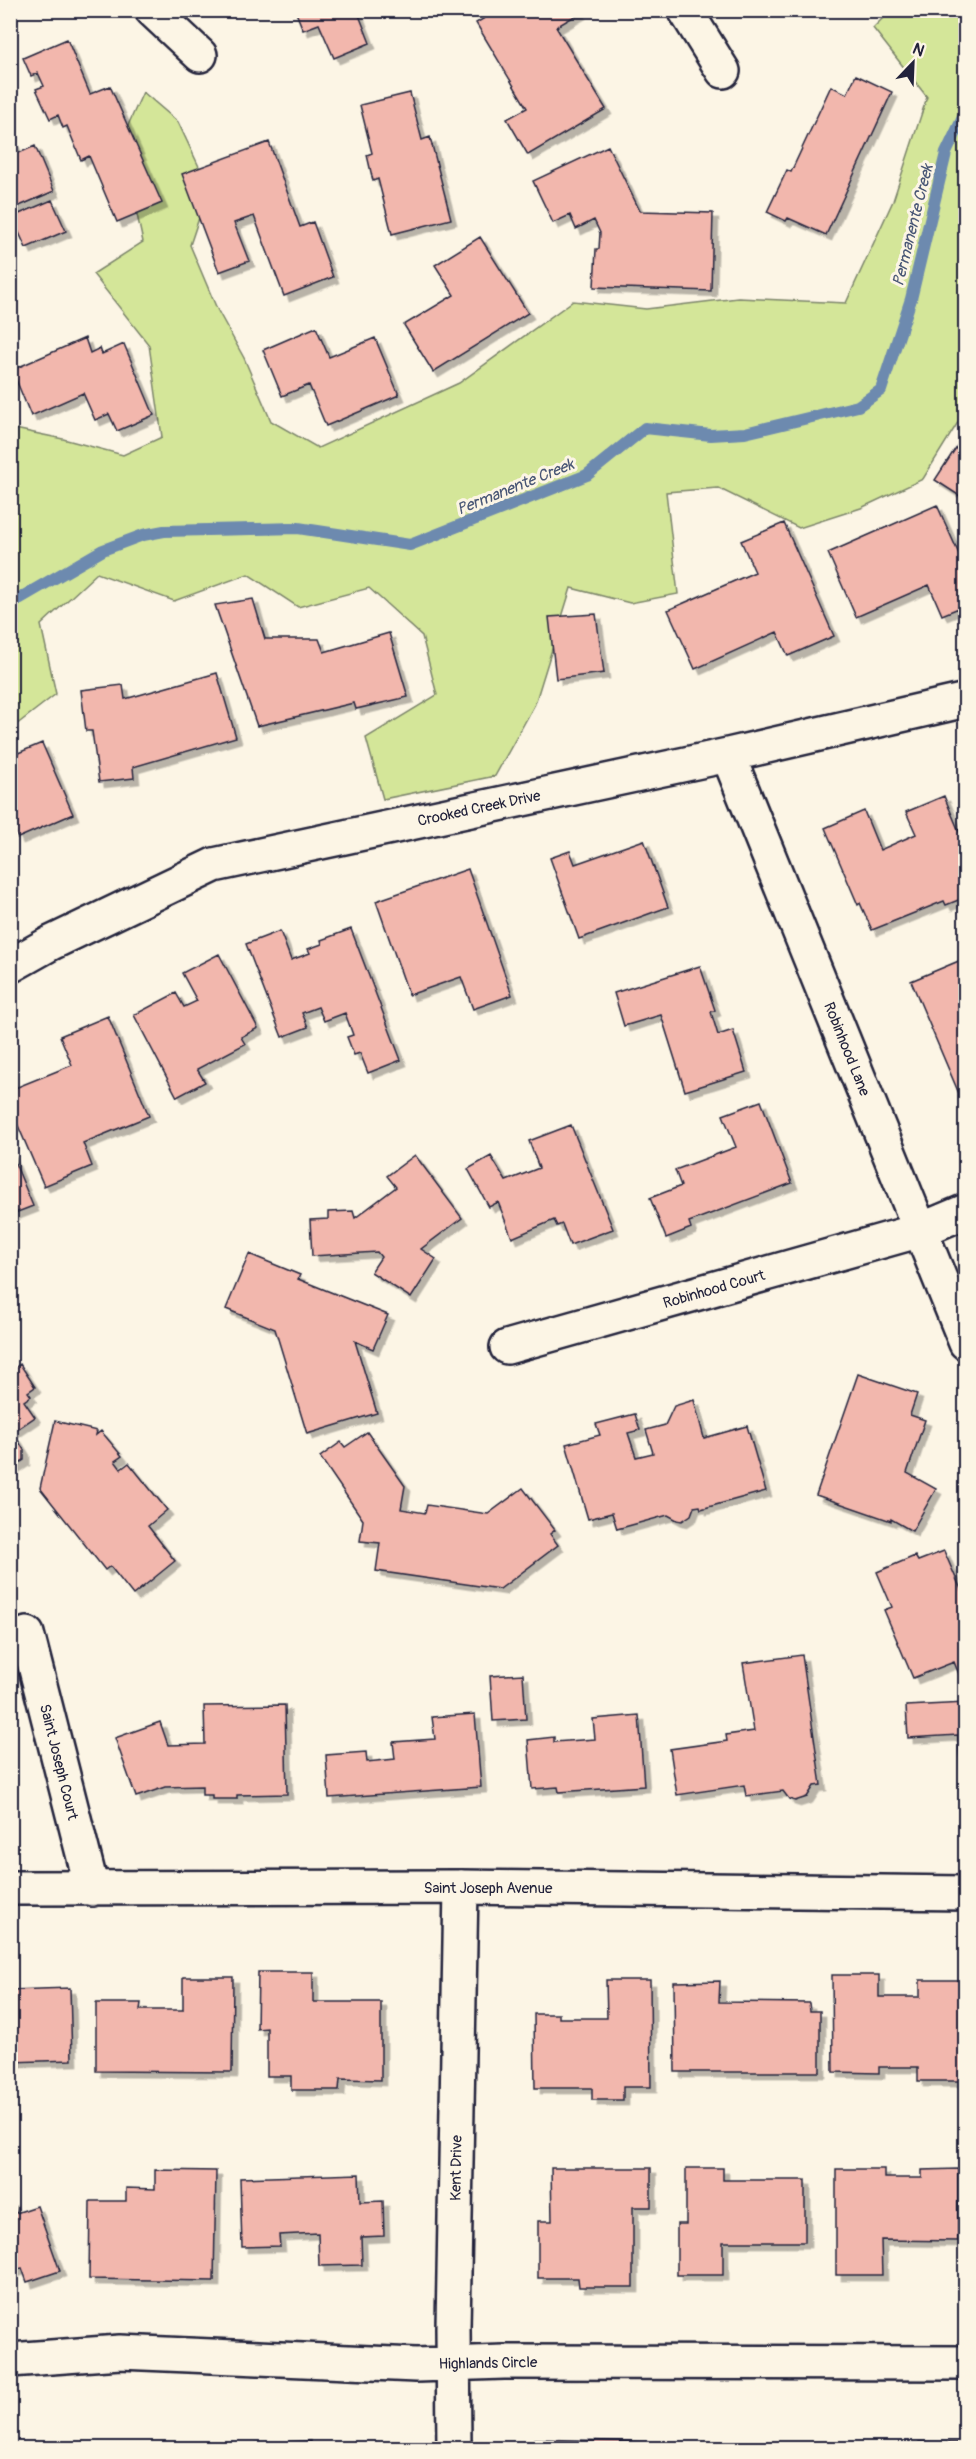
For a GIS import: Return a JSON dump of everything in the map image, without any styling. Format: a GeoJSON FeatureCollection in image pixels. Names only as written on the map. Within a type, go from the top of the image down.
{"type":"FeatureCollection","features":[{"type":"Feature","properties":{"kind":"street"},"geometry":{"type":"LineString","coordinates":[[152,10],[200,55]]}},
{"type":"Feature","properties":{"kind":"street"},"geometry":{"type":"LineString","coordinates":[[685,10],[723,71]]}},
{"type":"Feature","properties":{"kind":"street","name":"Crooked Creek Drive"},"geometry":{"type":"LineString","coordinates":[[10,966],[51,943],[214,865],[966,700]]}},
{"type":"Feature","properties":{"kind":"street","name":"Robinhood Lane"},"geometry":{"type":"LineString","coordinates":[[728,754],[966,1343]]}},
{"type":"Feature","properties":{"kind":"street","name":"Robinhood Court"},"geometry":{"type":"LineString","coordinates":[[507,1347],[921,1230],[966,1211]]}},
{"type":"Feature","properties":{"kind":"street","name":"Saint Joseph Court"},"geometry":{"type":"LineString","coordinates":[[27,1634],[92,1889]]}},
{"type":"Feature","properties":{"kind":"street","name":"Saint Joseph Avenue"},"geometry":{"type":"LineString","coordinates":[[10,1888],[461,1887],[966,1893]]}},
{"type":"Feature","properties":{"kind":"street","name":"Kent Drive"},"geometry":{"type":"LineString","coordinates":[[454,2448],[461,1887]]}},
{"type":"Feature","properties":{"kind":"street","name":"Highlands Circle"},"geometry":{"type":"LineString","coordinates":[[10,2360],[120,2352],[416,2365],[504,2362],[966,2363]]}},
{"type":"Feature","properties":{"kind":"green space"},"geometry":{"type":"Polygon","coordinates":[[[890,11],[965,11],[965,411],[923,479],[861,508],[799,528],[718,488],[666,492],[678,594],[630,603],[571,588],[535,704],[495,776],[383,799],[366,738],[437,695],[422,636],[369,588],[298,607],[248,574],[174,601],[97,573],[41,625],[56,694],[16,725],[11,724],[10,428],[123,455],[162,437],[149,345],[93,274],[143,242],[121,141],[143,92],[178,122],[209,188],[190,245],[217,309],[244,358],[271,421],[318,448],[459,383],[573,301],[646,309],[738,298],[846,303],[893,201],[927,97],[873,28],[890,11]]]}},
{"type":"Feature","properties":{"kind":"building"},"geometry":{"type":"Polygon","coordinates":[[[295,10],[357,10],[370,43],[334,58],[319,24],[303,30],[295,10]]]}},
{"type":"Feature","properties":{"kind":"building"},"geometry":{"type":"Polygon","coordinates":[[[498,10],[578,10],[580,13],[556,27],[606,109],[528,155],[507,119],[527,108],[476,23],[498,10]]]}},
{"type":"Feature","properties":{"kind":"building"},"geometry":{"type":"Polygon","coordinates":[[[67,39],[90,94],[110,86],[162,203],[117,222],[89,156],[81,160],[67,126],[63,128],[58,115],[50,119],[36,89],[44,86],[38,73],[31,76],[23,58],[67,39]]]}},
{"type":"Feature","properties":{"kind":"building"},"geometry":{"type":"Polygon","coordinates":[[[856,75],[892,92],[826,235],[788,218],[786,221],[767,212],[787,170],[791,172],[831,86],[847,94],[856,75]]]}},
{"type":"Feature","properties":{"kind":"building"},"geometry":{"type":"Polygon","coordinates":[[[410,93],[422,140],[430,137],[451,219],[392,234],[378,179],[373,181],[367,155],[372,153],[360,105],[410,93]]]}},
{"type":"Feature","properties":{"kind":"building"},"geometry":{"type":"Polygon","coordinates":[[[10,135],[19,153],[35,146],[54,191],[10,210],[10,135]]]}},
{"type":"Feature","properties":{"kind":"building"},"geometry":{"type":"Polygon","coordinates":[[[269,142],[300,227],[313,222],[333,277],[284,296],[254,216],[234,223],[249,261],[219,272],[182,174],[269,142]]]}},
{"type":"Feature","properties":{"kind":"building"},"geometry":{"type":"Polygon","coordinates":[[[608,146],[640,211],[713,213],[711,291],[594,287],[596,249],[599,249],[600,233],[594,220],[576,229],[570,215],[553,223],[533,181],[608,146]]]}},
{"type":"Feature","properties":{"kind":"building"},"geometry":{"type":"Polygon","coordinates":[[[52,200],[66,231],[26,248],[12,217],[52,200]]]}},
{"type":"Feature","properties":{"kind":"building"},"geometry":{"type":"Polygon","coordinates":[[[480,237],[528,313],[433,372],[404,325],[454,295],[435,265],[480,237]]]}},
{"type":"Feature","properties":{"kind":"building"},"geometry":{"type":"Polygon","coordinates":[[[316,327],[329,357],[375,338],[399,395],[326,426],[309,385],[282,396],[263,350],[316,327]]]}},
{"type":"Feature","properties":{"kind":"building"},"geometry":{"type":"Polygon","coordinates":[[[85,338],[90,353],[100,348],[102,354],[124,344],[154,415],[117,431],[109,414],[95,420],[83,393],[31,416],[12,370],[85,338]]]}},
{"type":"Feature","properties":{"kind":"building"},"geometry":{"type":"Polygon","coordinates":[[[961,440],[966,442],[966,500],[935,480],[961,440]]]}},
{"type":"Feature","properties":{"kind":"building"},"geometry":{"type":"Polygon","coordinates":[[[937,505],[959,554],[966,551],[966,605],[942,615],[929,585],[856,617],[828,553],[937,505]]]}},
{"type":"Feature","properties":{"kind":"building"},"geometry":{"type":"Polygon","coordinates":[[[784,523],[834,636],[788,656],[777,632],[695,669],[668,610],[755,572],[741,541],[784,523]]]}},
{"type":"Feature","properties":{"kind":"building"},"geometry":{"type":"Polygon","coordinates":[[[253,599],[265,639],[319,639],[324,652],[389,633],[408,697],[356,709],[354,703],[257,726],[215,605],[253,599]]]}},
{"type":"Feature","properties":{"kind":"building"},"geometry":{"type":"Polygon","coordinates":[[[596,614],[604,673],[556,679],[549,617],[596,614]]]}},
{"type":"Feature","properties":{"kind":"building"},"geometry":{"type":"Polygon","coordinates":[[[217,673],[236,737],[133,767],[134,778],[99,782],[92,731],[86,731],[81,690],[123,685],[125,699],[217,673]]]}},
{"type":"Feature","properties":{"kind":"building"},"geometry":{"type":"Polygon","coordinates":[[[42,743],[73,814],[18,838],[14,830],[10,832],[10,772],[17,769],[11,756],[42,743]]]}},
{"type":"Feature","properties":{"kind":"building"},"geometry":{"type":"Polygon","coordinates":[[[944,796],[966,848],[966,897],[946,905],[944,901],[872,930],[860,903],[858,905],[825,828],[864,811],[880,850],[916,834],[906,812],[944,796]]]}},
{"type":"Feature","properties":{"kind":"building"},"geometry":{"type":"Polygon","coordinates":[[[644,840],[668,907],[579,939],[550,858],[570,851],[575,864],[644,840]]]}},
{"type":"Feature","properties":{"kind":"building"},"geometry":{"type":"Polygon","coordinates":[[[468,869],[512,995],[473,1009],[461,977],[409,995],[376,901],[468,869]]]}},
{"type":"Feature","properties":{"kind":"building"},"geometry":{"type":"Polygon","coordinates":[[[351,929],[401,1060],[368,1073],[360,1053],[354,1055],[347,1037],[353,1035],[345,1013],[324,1021],[318,1007],[302,1013],[308,1027],[282,1037],[246,944],[280,931],[291,960],[310,953],[308,949],[322,944],[321,940],[351,929]]]}},
{"type":"Feature","properties":{"kind":"building"},"geometry":{"type":"Polygon","coordinates":[[[219,954],[258,1028],[241,1037],[245,1044],[197,1069],[205,1082],[177,1097],[134,1015],[176,993],[184,1007],[197,1001],[182,973],[219,954]]]}},
{"type":"Feature","properties":{"kind":"building"},"geometry":{"type":"Polygon","coordinates":[[[966,958],[966,1110],[911,981],[966,958]]]}},
{"type":"Feature","properties":{"kind":"building"},"geometry":{"type":"Polygon","coordinates":[[[700,966],[715,1010],[711,1012],[718,1035],[733,1030],[746,1072],[685,1091],[661,1015],[624,1026],[614,993],[700,966]]]}},
{"type":"Feature","properties":{"kind":"building"},"geometry":{"type":"Polygon","coordinates":[[[108,1016],[149,1116],[83,1143],[92,1166],[44,1186],[10,1107],[10,1090],[72,1065],[60,1036],[108,1016]]]}},
{"type":"Feature","properties":{"kind":"building"},"geometry":{"type":"Polygon","coordinates":[[[761,1101],[792,1183],[689,1222],[691,1228],[666,1238],[650,1198],[681,1186],[675,1170],[736,1147],[723,1115],[761,1101]]]}},
{"type":"Feature","properties":{"kind":"building"},"geometry":{"type":"Polygon","coordinates":[[[571,1125],[613,1229],[570,1245],[562,1224],[557,1226],[554,1220],[512,1238],[498,1202],[489,1207],[468,1169],[491,1156],[506,1181],[539,1168],[529,1141],[571,1125]]]}},
{"type":"Feature","properties":{"kind":"building"},"geometry":{"type":"Polygon","coordinates":[[[10,1151],[33,1206],[10,1215],[10,1151]]]}},
{"type":"Feature","properties":{"kind":"building"},"geometry":{"type":"Polygon","coordinates":[[[415,1155],[462,1218],[421,1249],[436,1259],[411,1298],[371,1272],[381,1257],[377,1252],[312,1256],[310,1220],[328,1219],[328,1212],[353,1211],[355,1218],[396,1187],[387,1176],[415,1155]]]}},
{"type":"Feature","properties":{"kind":"building"},"geometry":{"type":"Polygon","coordinates":[[[249,1254],[300,1275],[298,1279],[388,1315],[373,1349],[355,1341],[377,1413],[307,1434],[275,1329],[226,1309],[249,1254]]]}},
{"type":"Feature","properties":{"kind":"building"},"geometry":{"type":"Polygon","coordinates":[[[20,1364],[35,1387],[28,1392],[31,1396],[24,1401],[35,1417],[10,1434],[10,1366],[13,1369],[20,1364]]]}},
{"type":"Feature","properties":{"kind":"building"},"geometry":{"type":"Polygon","coordinates":[[[858,1374],[917,1394],[910,1415],[925,1420],[907,1473],[936,1489],[912,1531],[891,1519],[891,1521],[816,1495],[858,1374]]]}},
{"type":"Feature","properties":{"kind":"building"},"geometry":{"type":"Polygon","coordinates":[[[694,1400],[704,1438],[747,1426],[766,1491],[701,1509],[700,1506],[694,1507],[691,1515],[682,1521],[668,1515],[617,1529],[612,1513],[588,1519],[566,1444],[600,1435],[596,1424],[635,1414],[640,1430],[628,1433],[636,1457],[653,1453],[646,1430],[665,1425],[674,1406],[694,1400]]]}},
{"type":"Feature","properties":{"kind":"building"},"geometry":{"type":"Polygon","coordinates":[[[55,1421],[97,1431],[96,1435],[101,1431],[122,1456],[115,1461],[121,1469],[129,1463],[167,1510],[148,1526],[175,1561],[133,1595],[110,1566],[105,1570],[40,1488],[55,1421]]]}},
{"type":"Feature","properties":{"kind":"building"},"geometry":{"type":"Polygon","coordinates":[[[367,1432],[405,1486],[401,1509],[425,1513],[427,1505],[488,1514],[523,1488],[555,1530],[550,1534],[558,1545],[500,1589],[376,1571],[380,1543],[360,1541],[363,1520],[320,1457],[341,1442],[345,1447],[367,1432]]]}},
{"type":"Feature","properties":{"kind":"building"},"geometry":{"type":"Polygon","coordinates":[[[10,1436],[16,1437],[24,1450],[24,1460],[10,1469],[10,1436]]]}},
{"type":"Feature","properties":{"kind":"building"},"geometry":{"type":"Polygon","coordinates":[[[944,1551],[966,1601],[966,1671],[959,1674],[954,1662],[913,1678],[884,1610],[892,1607],[877,1572],[915,1556],[918,1561],[944,1551]]]}},
{"type":"Feature","properties":{"kind":"building"},"geometry":{"type":"Polygon","coordinates":[[[802,1655],[821,1785],[814,1786],[807,1797],[795,1801],[789,1799],[783,1791],[746,1796],[744,1785],[677,1795],[670,1749],[727,1741],[726,1735],[754,1731],[743,1663],[802,1655]]]}},
{"type":"Feature","properties":{"kind":"building"},"geometry":{"type":"Polygon","coordinates":[[[523,1674],[526,1719],[493,1721],[490,1676],[523,1674]]]}},
{"type":"Feature","properties":{"kind":"building"},"geometry":{"type":"Polygon","coordinates":[[[966,1703],[966,1790],[962,1791],[958,1735],[908,1738],[906,1706],[966,1703]]]}},
{"type":"Feature","properties":{"kind":"building"},"geometry":{"type":"Polygon","coordinates":[[[285,1705],[287,1794],[237,1795],[237,1799],[212,1799],[212,1795],[202,1795],[202,1786],[165,1787],[136,1797],[115,1738],[160,1722],[168,1745],[205,1744],[204,1706],[285,1705]]]}},
{"type":"Feature","properties":{"kind":"building"},"geometry":{"type":"Polygon","coordinates":[[[475,1714],[481,1787],[329,1798],[326,1755],[366,1752],[367,1762],[395,1759],[393,1742],[435,1739],[432,1717],[475,1714]]]}},
{"type":"Feature","properties":{"kind":"building"},"geometry":{"type":"Polygon","coordinates":[[[639,1715],[644,1786],[559,1792],[558,1787],[532,1789],[528,1740],[554,1737],[554,1742],[595,1739],[593,1719],[639,1715]]]}},
{"type":"Feature","properties":{"kind":"building"},"geometry":{"type":"Polygon","coordinates":[[[258,1972],[313,1972],[313,2002],[381,2002],[381,2080],[340,2079],[339,2090],[291,2090],[291,2076],[267,2076],[267,2028],[257,2029],[258,1972]]]}},
{"type":"Feature","properties":{"kind":"building"},"geometry":{"type":"Polygon","coordinates":[[[832,1975],[879,1975],[879,1997],[920,1997],[920,1980],[963,1980],[963,2081],[918,2081],[918,2067],[879,2067],[879,2073],[833,2072],[832,1975]]]}},
{"type":"Feature","properties":{"kind":"building"},"geometry":{"type":"Polygon","coordinates":[[[183,1977],[233,1977],[232,2072],[96,2071],[96,2003],[141,2003],[140,2010],[183,2010],[183,1977]]]}},
{"type":"Feature","properties":{"kind":"building"},"geometry":{"type":"Polygon","coordinates":[[[606,1980],[650,1980],[651,2087],[623,2087],[623,2100],[592,2100],[592,2088],[535,2088],[534,2014],[559,2014],[559,2018],[607,2018],[606,1980]]]}},
{"type":"Feature","properties":{"kind":"building"},"geometry":{"type":"Polygon","coordinates":[[[720,1981],[719,2002],[809,2003],[810,2011],[820,2011],[820,2072],[675,2072],[674,1982],[720,1981]]]}},
{"type":"Feature","properties":{"kind":"building"},"geometry":{"type":"Polygon","coordinates":[[[70,1988],[72,2060],[10,2062],[10,1990],[70,1988]]]}},
{"type":"Feature","properties":{"kind":"building"},"geometry":{"type":"Polygon","coordinates":[[[551,2168],[651,2168],[651,2207],[633,2207],[633,2287],[579,2287],[578,2278],[538,2278],[538,2221],[552,2221],[551,2168]]]}},
{"type":"Feature","properties":{"kind":"building"},"geometry":{"type":"Polygon","coordinates":[[[686,2168],[723,2168],[723,2180],[805,2180],[805,2242],[723,2242],[723,2275],[677,2275],[677,2224],[686,2224],[686,2168]]]}},
{"type":"Feature","properties":{"kind":"building"},"geometry":{"type":"Polygon","coordinates":[[[836,2169],[884,2169],[884,2178],[922,2178],[922,2170],[958,2169],[958,2241],[881,2240],[882,2275],[836,2275],[836,2169]]]}},
{"type":"Feature","properties":{"kind":"building"},"geometry":{"type":"Polygon","coordinates":[[[155,2170],[216,2171],[214,2281],[89,2279],[90,2201],[126,2201],[126,2188],[155,2189],[155,2170]]]}},
{"type":"Feature","properties":{"kind":"building"},"geometry":{"type":"Polygon","coordinates":[[[359,2174],[360,2202],[383,2201],[384,2236],[361,2237],[362,2265],[319,2266],[318,2233],[279,2235],[280,2246],[242,2247],[240,2178],[359,2174]]]}},
{"type":"Feature","properties":{"kind":"building"},"geometry":{"type":"Polygon","coordinates":[[[11,2200],[16,2213],[37,2206],[60,2271],[27,2282],[22,2268],[10,2272],[11,2200]]]}},
{"type":"Feature","properties":{"kind":"building"},"geometry":{"type":"Polygon","coordinates":[[[534,2439],[648,2442],[648,2448],[534,2448],[534,2439]]]}},
{"type":"Feature","properties":{"kind":"building"},"geometry":{"type":"Polygon","coordinates":[[[311,2441],[311,2448],[256,2448],[256,2443],[311,2441]]]}},
{"type":"Feature","properties":{"kind":"building"},"geometry":{"type":"Polygon","coordinates":[[[919,2442],[962,2443],[962,2448],[918,2448],[919,2442]]]}},
{"type":"Feature","properties":{"kind":"building"},"geometry":{"type":"Polygon","coordinates":[[[198,2443],[198,2448],[153,2448],[153,2444],[198,2443]]]}},
{"type":"Feature","properties":{"kind":"building"},"geometry":{"type":"Polygon","coordinates":[[[761,2444],[808,2445],[808,2448],[761,2448],[761,2444]]]}},
{"type":"Feature","properties":{"kind":"building"},"geometry":{"type":"Polygon","coordinates":[[[371,2446],[371,2448],[311,2448],[371,2446]]]}},
{"type":"Feature","properties":{"kind":"waterway","name":"Permanente Creek"},"geometry":{"type":"LineString","coordinates":[[10,604],[103,550],[143,535],[164,531],[298,528],[410,545],[587,475],[645,428],[711,435],[745,433],[858,406],[881,390],[911,299],[946,153],[966,111]]}}]}
